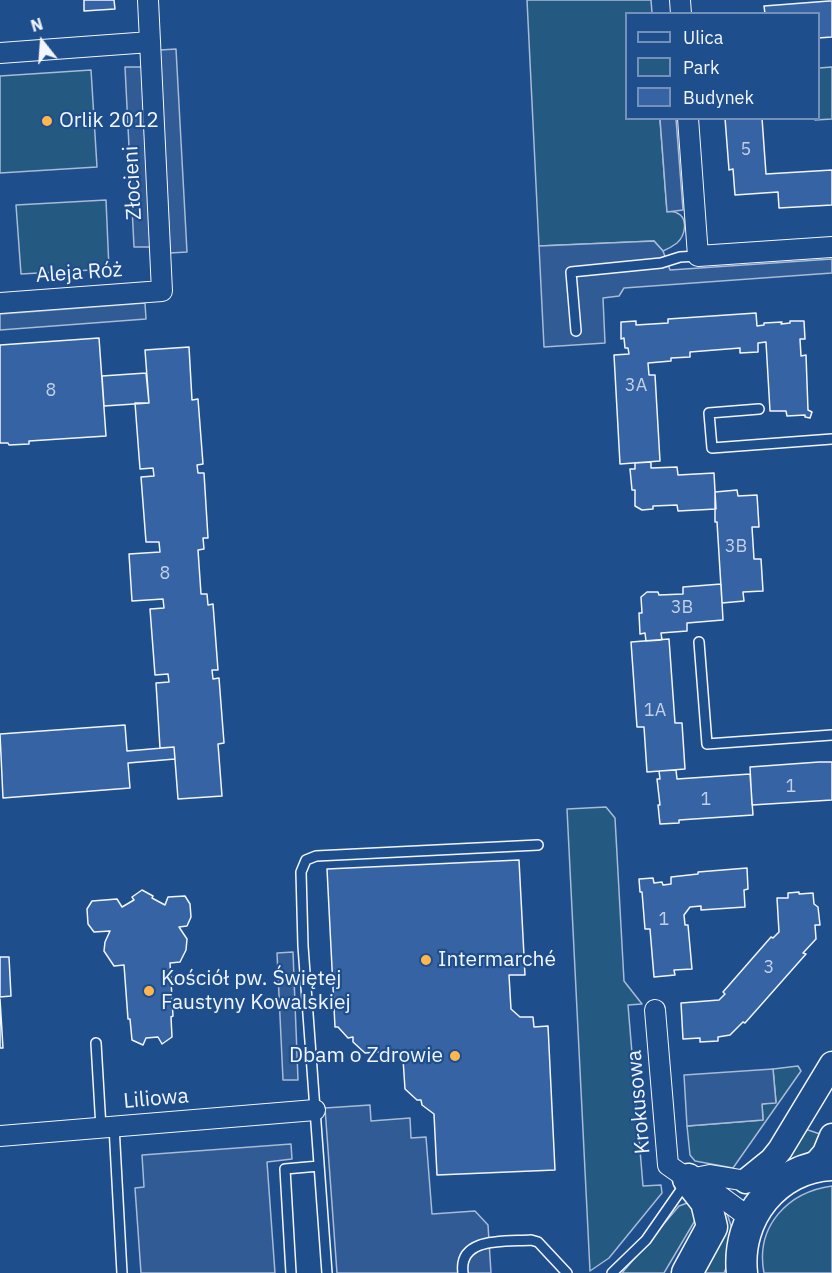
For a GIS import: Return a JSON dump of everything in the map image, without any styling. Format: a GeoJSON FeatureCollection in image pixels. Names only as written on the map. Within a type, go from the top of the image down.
{"type":"FeatureCollection","features":[{"type":"Feature","properties":{"kind":"main road"},"geometry":{"type":"LineString","coordinates":[[742,1272],[742,1245],[745,1233],[763,1199],[782,1182],[802,1171],[823,1166]]}},
{"type":"Feature","properties":{"kind":"main road"},"geometry":{"type":"LineString","coordinates":[[687,1273],[712,1227],[706,1202],[688,1179]]}},
{"type":"Feature","properties":{"kind":"street","name":"Złocieni"},"geometry":{"type":"LineString","coordinates":[[148,0],[162,291]]}},
{"type":"Feature","properties":{"kind":"street"},"geometry":{"type":"LineString","coordinates":[[0,53],[150,42]]}},
{"type":"Feature","properties":{"kind":"street"},"geometry":{"type":"LineString","coordinates":[[688,120],[698,256],[832,247]]}},
{"type":"Feature","properties":{"kind":"street","name":"Aleja Róż"},"geometry":{"type":"LineString","coordinates":[[0,303],[162,291]]}},
{"type":"Feature","properties":{"kind":"street","name":"Krokusowa"},"geometry":{"type":"LineString","coordinates":[[655,1010],[668,1165],[688,1179],[709,1188],[743,1213],[750,1221]]}},
{"type":"Feature","properties":{"kind":"street"},"geometry":{"type":"LineString","coordinates":[[746,1181],[772,1160],[780,1150],[832,1064]]}},
{"type":"Feature","properties":{"kind":"street","name":"Liliowa"},"geometry":{"type":"LineString","coordinates":[[0,1136],[315,1110]]}},
{"type":"Feature","properties":{"kind":"street"},"geometry":{"type":"LineString","coordinates":[[823,1166],[825,1153],[832,1136]]}},
{"type":"Feature","properties":{"kind":"street"},"geometry":{"type":"LineString","coordinates":[[688,1179],[710,1175],[764,1184],[782,1182]]}},
{"type":"Feature","properties":{"kind":"lane"},"geometry":{"type":"LineString","coordinates":[[576,331],[571,272],[661,263],[680,257],[698,256]]}},
{"type":"Feature","properties":{"kind":"lane"},"geometry":{"type":"LineString","coordinates":[[759,409],[709,412],[712,448],[832,439]]}},
{"type":"Feature","properties":{"kind":"lane"},"geometry":{"type":"LineString","coordinates":[[699,642],[707,744],[832,735]]}},
{"type":"Feature","properties":{"kind":"lane"},"geometry":{"type":"LineString","coordinates":[[327,1273],[303,946],[301,872],[306,860],[316,856],[538,845]]}},
{"type":"Feature","properties":{"kind":"lane"},"geometry":{"type":"LineString","coordinates":[[96,1043],[122,1273]]}},
{"type":"Feature","properties":{"kind":"lane"},"geometry":{"type":"LineString","coordinates":[[291,1273],[285,1169],[319,1166]]}},
{"type":"Feature","properties":{"kind":"lane"},"geometry":{"type":"LineString","coordinates":[[612,1273],[646,1239],[688,1179]]}},
{"type":"Feature","properties":{"kind":"lane"},"geometry":{"type":"LineString","coordinates":[[463,1273],[462,1264],[468,1251],[479,1244],[531,1240],[538,1242],[567,1273]]}},
{"type":"Feature","properties":{"kind":"green space"},"geometry":{"type":"Polygon","coordinates":[[[527,0],[651,0],[652,12],[625,12],[625,120],[660,120],[667,211],[681,215],[684,223],[682,236],[677,243],[663,251],[654,241],[539,246],[527,0]]]}},
{"type":"Feature","properties":{"kind":"green space"},"geometry":{"type":"Polygon","coordinates":[[[832,67],[832,119],[820,120],[820,68],[832,67]]]}},
{"type":"Feature","properties":{"kind":"green space","name":"Orlik 2012"},"geometry":{"type":"Polygon","coordinates":[[[91,70],[97,167],[0,173],[0,76],[91,70]]]}},
{"type":"Feature","properties":{"kind":"green space"},"geometry":{"type":"Polygon","coordinates":[[[106,200],[109,269],[21,274],[16,205],[106,200]]]}},
{"type":"Feature","properties":{"kind":"green space"},"geometry":{"type":"Polygon","coordinates":[[[606,807],[615,818],[624,981],[642,1004],[628,1005],[643,1186],[661,1185],[662,1193],[609,1258],[590,1271],[567,809],[606,807]]]}},
{"type":"Feature","properties":{"kind":"green space"},"geometry":{"type":"Polygon","coordinates":[[[798,1066],[801,1071],[733,1168],[695,1161],[690,1155],[687,1126],[763,1120],[762,1104],[776,1102],[773,1069],[798,1066]]]}},
{"type":"Feature","properties":{"kind":"green space"},"geometry":{"type":"Polygon","coordinates":[[[802,1128],[823,1135],[805,1160],[771,1172],[802,1128]]]}},
{"type":"Feature","properties":{"kind":"green space"},"geometry":{"type":"Polygon","coordinates":[[[832,1186],[832,1273],[764,1273],[765,1240],[778,1214],[802,1196],[832,1186]]]}},
{"type":"Feature","properties":{"kind":"green space"},"geometry":{"type":"Polygon","coordinates":[[[690,1202],[700,1212],[664,1273],[622,1273],[679,1206],[690,1202]]]}},
{"type":"Feature","properties":{"kind":"green space"},"geometry":{"type":"Polygon","coordinates":[[[727,1213],[732,1229],[729,1261],[724,1273],[692,1273],[721,1219],[727,1213]]]}},
{"type":"Feature","properties":{"kind":"shaded area"},"geometry":{"type":"Polygon","coordinates":[[[176,49],[187,252],[170,253],[160,50],[176,49]]]}},
{"type":"Feature","properties":{"kind":"shaded area"},"geometry":{"type":"Polygon","coordinates":[[[125,67],[142,67],[151,247],[134,247],[125,67]]]}},
{"type":"Feature","properties":{"kind":"shaded area"},"geometry":{"type":"Polygon","coordinates":[[[660,120],[676,120],[683,210],[667,212],[660,120]]]}},
{"type":"Feature","properties":{"kind":"shaded area"},"geometry":{"type":"Polygon","coordinates":[[[654,241],[663,251],[670,270],[832,259],[832,273],[624,288],[619,296],[603,298],[605,343],[544,347],[539,246],[654,241]]]}},
{"type":"Feature","properties":{"kind":"shaded area"},"geometry":{"type":"Polygon","coordinates":[[[145,303],[146,319],[0,330],[0,314],[145,303]]]}},
{"type":"Feature","properties":{"kind":"shaded area"},"geometry":{"type":"Polygon","coordinates":[[[293,952],[298,1080],[283,1080],[277,953],[293,952]]]}},
{"type":"Feature","properties":{"kind":"shaded area"},"geometry":{"type":"Polygon","coordinates":[[[773,1069],[776,1103],[762,1104],[763,1120],[687,1126],[684,1075],[773,1069]]]}},
{"type":"Feature","properties":{"kind":"shaded area"},"geometry":{"type":"Polygon","coordinates":[[[370,1105],[371,1121],[410,1118],[411,1138],[426,1137],[432,1214],[475,1211],[488,1225],[491,1273],[337,1273],[325,1108],[370,1105]]]}},
{"type":"Feature","properties":{"kind":"shaded area"},"geometry":{"type":"Polygon","coordinates":[[[291,1144],[292,1159],[267,1162],[275,1273],[141,1273],[135,1188],[144,1187],[142,1155],[291,1144]]]}},
{"type":"Feature","properties":{"kind":"building"},"geometry":{"type":"Polygon","coordinates":[[[84,0],[114,0],[115,9],[84,11],[84,0]]]}},
{"type":"Feature","properties":{"kind":"building"},"geometry":{"type":"Polygon","coordinates":[[[832,1],[832,37],[820,38],[820,12],[765,12],[764,6],[832,1]]]}},
{"type":"Feature","properties":{"kind":"building"},"geometry":{"type":"Polygon","coordinates":[[[725,120],[762,120],[766,174],[832,170],[832,205],[779,208],[778,192],[735,195],[733,169],[729,170],[725,120]]]}},
{"type":"Feature","properties":{"kind":"building"},"geometry":{"type":"Polygon","coordinates":[[[756,313],[757,326],[764,325],[764,323],[782,322],[781,324],[790,323],[790,321],[804,321],[805,339],[800,339],[801,356],[806,355],[808,410],[812,412],[810,418],[805,415],[787,416],[786,411],[770,411],[766,342],[758,343],[758,352],[740,353],[740,348],[690,352],[690,357],[648,363],[649,375],[655,375],[660,461],[620,464],[614,355],[629,354],[628,348],[625,348],[624,338],[621,339],[621,322],[636,321],[636,325],[668,323],[668,319],[756,313]]]}},
{"type":"Feature","properties":{"kind":"building"},"geometry":{"type":"Polygon","coordinates":[[[99,338],[106,436],[29,441],[29,444],[0,443],[0,345],[99,338]]]}},
{"type":"Feature","properties":{"kind":"building"},"geometry":{"type":"Polygon","coordinates":[[[189,347],[192,400],[198,399],[203,464],[197,465],[198,473],[204,473],[208,538],[203,538],[204,549],[198,550],[201,594],[207,594],[208,605],[213,604],[218,670],[212,670],[213,679],[219,678],[224,743],[218,744],[222,796],[178,799],[174,747],[160,748],[156,683],[169,682],[168,674],[155,675],[150,609],[164,608],[163,599],[132,601],[129,554],[160,552],[159,542],[146,542],[141,477],[154,476],[153,468],[140,469],[135,403],[149,403],[145,350],[189,347]]]}},
{"type":"Feature","properties":{"kind":"building"},"geometry":{"type":"Polygon","coordinates":[[[146,373],[149,403],[104,406],[102,376],[146,373]]]}},
{"type":"Feature","properties":{"kind":"building"},"geometry":{"type":"Polygon","coordinates":[[[651,462],[651,468],[677,467],[678,475],[714,473],[716,509],[678,511],[677,505],[653,506],[653,509],[642,510],[635,506],[635,490],[632,490],[630,469],[635,469],[635,463],[651,462]]]}},
{"type":"Feature","properties":{"kind":"building"},"geometry":{"type":"Polygon","coordinates":[[[737,490],[738,496],[757,495],[759,527],[752,527],[754,559],[761,559],[763,591],[743,592],[744,601],[722,603],[717,522],[715,522],[715,492],[737,490]]]}},
{"type":"Feature","properties":{"kind":"building"},"geometry":{"type":"Polygon","coordinates":[[[721,584],[723,620],[687,623],[687,631],[661,633],[662,640],[646,641],[645,633],[640,634],[641,597],[647,592],[658,592],[659,595],[683,594],[683,587],[721,584]]]}},
{"type":"Feature","properties":{"kind":"building"},"geometry":{"type":"Polygon","coordinates":[[[669,639],[675,723],[682,723],[685,769],[647,772],[644,727],[637,727],[631,642],[669,639]]]}},
{"type":"Feature","properties":{"kind":"building"},"geometry":{"type":"Polygon","coordinates":[[[125,725],[127,751],[174,747],[175,759],[128,763],[130,788],[3,798],[0,734],[125,725]]]}},
{"type":"Feature","properties":{"kind":"building"},"geometry":{"type":"Polygon","coordinates":[[[832,762],[832,800],[752,805],[750,767],[832,762]]]}},
{"type":"Feature","properties":{"kind":"building"},"geometry":{"type":"Polygon","coordinates":[[[676,770],[677,779],[750,774],[753,815],[679,820],[679,823],[660,824],[657,779],[660,779],[659,771],[676,770]]]}},
{"type":"Feature","properties":{"kind":"building"},"geometry":{"type":"Polygon","coordinates":[[[519,860],[525,975],[509,975],[511,1009],[520,1017],[533,1017],[534,1027],[548,1026],[555,1170],[437,1175],[434,1114],[422,1105],[421,1100],[417,1100],[405,1089],[403,1059],[395,1051],[365,1053],[353,1042],[353,1037],[348,1038],[338,1027],[335,1027],[327,869],[519,860]]]}},
{"type":"Feature","properties":{"kind":"building"},"geometry":{"type":"Polygon","coordinates":[[[747,868],[748,889],[744,890],[745,907],[701,910],[701,906],[690,907],[684,915],[685,925],[688,925],[692,969],[674,970],[675,975],[654,977],[650,929],[645,929],[639,879],[653,878],[654,883],[662,882],[663,885],[671,884],[671,877],[747,868]]]}},
{"type":"Feature","properties":{"kind":"building","name":"Kościół pw. Świętej Faustyny Kowalskiej"},"geometry":{"type":"Polygon","coordinates":[[[142,890],[165,905],[168,897],[185,896],[190,904],[191,917],[187,926],[179,927],[187,939],[186,950],[180,962],[170,963],[172,1037],[162,1044],[158,1037],[146,1038],[143,1045],[132,1040],[124,965],[114,966],[104,951],[110,931],[94,932],[88,924],[87,909],[92,901],[117,899],[122,907],[134,900],[132,897],[142,890]]]}},
{"type":"Feature","properties":{"kind":"building"},"geometry":{"type":"Polygon","coordinates":[[[799,892],[799,894],[813,893],[814,904],[818,907],[820,925],[815,925],[816,939],[803,953],[806,954],[745,1023],[743,1022],[730,1035],[718,1037],[718,1041],[700,1042],[700,1038],[683,1039],[681,1003],[719,1000],[725,994],[723,992],[771,937],[773,938],[779,932],[777,898],[788,898],[788,893],[799,892]]]}},
{"type":"Feature","properties":{"kind":"building"},"geometry":{"type":"Polygon","coordinates":[[[0,957],[9,957],[11,996],[0,997],[0,957]]]}},
{"type":"Feature","properties":{"kind":"building"},"geometry":{"type":"Polygon","coordinates":[[[0,999],[3,1048],[0,1048],[0,999]]]}},
{"type":"Feature","properties":{"kind":"place","name":"Orlik 2012"},"geometry":{"type":"Point","coordinates":[47,121]}},
{"type":"Feature","properties":{"kind":"place","name":"Intermarché"},"geometry":{"type":"Point","coordinates":[426,960]}},
{"type":"Feature","properties":{"kind":"place","name":"Kościół pw. Świętej Faustyny Kowalskiej"},"geometry":{"type":"Point","coordinates":[149,991]}},
{"type":"Feature","properties":{"kind":"place","name":"Dbam o Zdrowie"},"geometry":{"type":"Point","coordinates":[455,1056]}}]}
